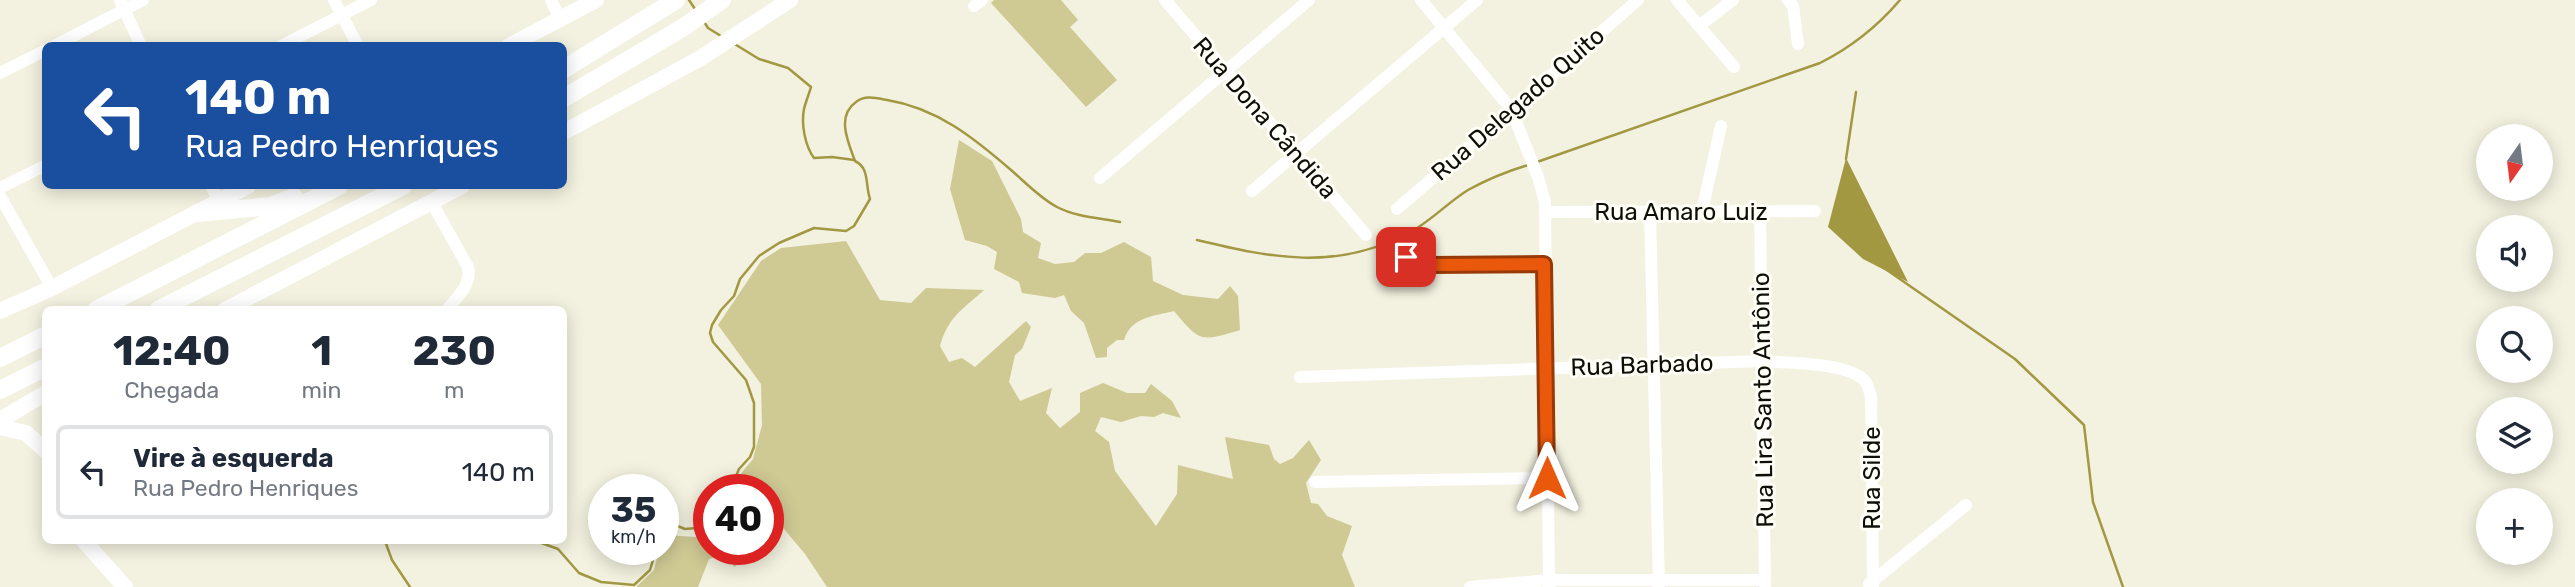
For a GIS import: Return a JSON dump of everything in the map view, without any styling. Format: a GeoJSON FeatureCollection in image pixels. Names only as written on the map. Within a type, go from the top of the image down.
{"type":"FeatureCollection","features":[{"type":"Feature","properties":{"kind":"highway"},"geometry":{"type":"LineString","coordinates":[[567,96],[684,27],[722,0]]}},
{"type":"Feature","properties":{"kind":"highway"},"geometry":{"type":"LineString","coordinates":[[567,67],[673,2]]}},
{"type":"Feature","properties":{"kind":"highway"},"geometry":{"type":"LineString","coordinates":[[197,213],[271,206],[315,189]]}},
{"type":"Feature","properties":{"kind":"highway"},"geometry":{"type":"LineString","coordinates":[[104,306],[333,189]]}},
{"type":"Feature","properties":{"kind":"highway"},"geometry":{"type":"LineString","coordinates":[[166,306],[397,189]]}},
{"type":"Feature","properties":{"kind":"highway"},"geometry":{"type":"LineString","coordinates":[[0,358],[42,337]]}},
{"type":"Feature","properties":{"kind":"highway"},"geometry":{"type":"LineString","coordinates":[[0,390],[42,369]]}},
{"type":"Feature","properties":{"kind":"main road"},"geometry":{"type":"LineString","coordinates":[[517,42],[596,0]]}},
{"type":"Feature","properties":{"kind":"main road"},"geometry":{"type":"LineString","coordinates":[[567,130],[699,59],[790,0]]}},
{"type":"Feature","properties":{"kind":"main road"},"geometry":{"type":"LineString","coordinates":[[0,311],[52,288],[197,213],[215,193],[234,189]]}},
{"type":"Feature","properties":{"kind":"main road"},"geometry":{"type":"LineString","coordinates":[[233,306],[455,189]]}},
{"type":"Feature","properties":{"kind":"main road"},"geometry":{"type":"LineString","coordinates":[[0,420],[42,399]]}},
{"type":"Feature","properties":{"kind":"main road"},"geometry":{"type":"LineString","coordinates":[[0,427],[26,433],[42,448]]}},
{"type":"Feature","properties":{"kind":"main road"},"geometry":{"type":"LineString","coordinates":[[87,544],[125,587]]}},
{"type":"Feature","properties":{"kind":"street"},"geometry":{"type":"LineString","coordinates":[[61,42],[122,5],[143,0]]}},
{"type":"Feature","properties":{"kind":"street"},"geometry":{"type":"LineString","coordinates":[[334,0],[356,42]]}},
{"type":"Feature","properties":{"kind":"street"},"geometry":{"type":"LineString","coordinates":[[288,42],[371,0]]}},
{"type":"Feature","properties":{"kind":"street"},"geometry":{"type":"LineString","coordinates":[[551,0],[560,19]]}},
{"type":"Feature","properties":{"kind":"street","name":"Rua Dona Cândida"},"geometry":{"type":"LineString","coordinates":[[1165,0],[1366,235]]}},
{"type":"Feature","properties":{"kind":"street"},"geometry":{"type":"LineString","coordinates":[[1100,178],[1310,0]]}},
{"type":"Feature","properties":{"kind":"street"},"geometry":{"type":"LineString","coordinates":[[1421,0],[1511,109],[1538,177],[1546,212],[1544,264],[1549,583]]}},
{"type":"Feature","properties":{"kind":"street"},"geometry":{"type":"LineString","coordinates":[[1252,191],[1477,0]]}},
{"type":"Feature","properties":{"kind":"street","name":"Rua Delegado Quito"},"geometry":{"type":"LineString","coordinates":[[1397,209],[1638,0]]}},
{"type":"Feature","properties":{"kind":"street"},"geometry":{"type":"LineString","coordinates":[[1677,0],[1734,67]]}},
{"type":"Feature","properties":{"kind":"street"},"geometry":{"type":"LineString","coordinates":[[1699,26],[1733,0]]}},
{"type":"Feature","properties":{"kind":"street"},"geometry":{"type":"LineString","coordinates":[[1794,2],[1798,44]]}},
{"type":"Feature","properties":{"kind":"street"},"geometry":{"type":"LineString","coordinates":[[122,5],[139,42]]}},
{"type":"Feature","properties":{"kind":"street"},"geometry":{"type":"LineString","coordinates":[[0,73],[42,52]]}},
{"type":"Feature","properties":{"kind":"street"},"geometry":{"type":"LineString","coordinates":[[1702,211],[1721,126]]}},
{"type":"Feature","properties":{"kind":"street"},"geometry":{"type":"LineString","coordinates":[[0,188],[42,167]]}},
{"type":"Feature","properties":{"kind":"street"},"geometry":{"type":"LineString","coordinates":[[0,196],[52,288]]}},
{"type":"Feature","properties":{"kind":"street"},"geometry":{"type":"LineString","coordinates":[[431,201],[468,267],[470,277],[450,306]]}},
{"type":"Feature","properties":{"kind":"street","name":"Rua Amaro Luiz"},"geometry":{"type":"LineString","coordinates":[[1546,212],[1815,211]]}},
{"type":"Feature","properties":{"kind":"street"},"geometry":{"type":"LineString","coordinates":[[1650,212],[1659,584]]}},
{"type":"Feature","properties":{"kind":"street","name":"Rua Lira Santo Antônio"},"geometry":{"type":"LineString","coordinates":[[1760,212],[1765,584]]}},
{"type":"Feature","properties":{"kind":"street"},"geometry":{"type":"LineString","coordinates":[[1406,257],[1430,265],[1544,264]]}},
{"type":"Feature","properties":{"kind":"street","name":"Rua Barbado"},"geometry":{"type":"LineString","coordinates":[[1300,377],[1762,362],[1818,366],[1857,375]]}},
{"type":"Feature","properties":{"kind":"street","name":"Rua Silde"},"geometry":{"type":"LineString","coordinates":[[1857,375],[1867,382],[1871,396],[1870,585]]}},
{"type":"Feature","properties":{"kind":"street"},"geometry":{"type":"LineString","coordinates":[[1315,482],[1547,478]]}},
{"type":"Feature","properties":{"kind":"street"},"geometry":{"type":"LineString","coordinates":[[1870,585],[1966,505]]}},
{"type":"Feature","properties":{"kind":"street"},"geometry":{"type":"LineString","coordinates":[[1470,587],[1549,583],[1765,584]]}},
{"type":"Feature","properties":{"kind":"shaded area"},"geometry":{"type":"Polygon","coordinates":[[[994,0],[1061,0],[1078,20],[1070,27],[1117,80],[1086,107],[991,3],[994,0]]]}},
{"type":"Feature","properties":{"kind":"shaded area"},"geometry":{"type":"Polygon","coordinates":[[[959,140],[992,161],[1021,219],[1023,232],[1041,243],[1038,258],[1055,264],[1074,262],[1085,253],[1101,253],[1124,242],[1151,257],[1153,281],[1183,295],[1218,299],[1230,286],[1238,296],[1240,330],[1202,337],[1190,329],[1174,311],[1138,322],[1127,332],[1124,340],[1117,340],[1107,348],[1107,357],[1096,358],[1084,323],[1071,311],[1064,295],[1055,298],[1022,293],[1019,282],[994,269],[997,252],[987,246],[965,240],[950,189],[959,140]]]}},
{"type":"Feature","properties":{"kind":"shaded area"},"geometry":{"type":"Polygon","coordinates":[[[1846,158],[1908,282],[1863,259],[1828,227],[1846,158]]]}},
{"type":"Feature","properties":{"kind":"shaded area"},"geometry":{"type":"Polygon","coordinates":[[[846,241],[880,300],[911,303],[926,288],[984,290],[957,314],[947,328],[940,346],[949,362],[962,358],[975,367],[1026,321],[1031,327],[1022,349],[1015,355],[1009,382],[1020,401],[1052,388],[1046,413],[1060,428],[1080,412],[1080,393],[1103,383],[1127,393],[1145,393],[1151,384],[1172,401],[1181,418],[1163,413],[1121,422],[1101,417],[1095,431],[1109,442],[1115,471],[1156,526],[1177,494],[1178,465],[1233,479],[1225,437],[1269,445],[1274,459],[1280,464],[1293,458],[1309,440],[1321,460],[1306,483],[1311,503],[1318,504],[1327,516],[1352,526],[1342,555],[1355,587],[827,587],[784,529],[784,474],[740,474],[753,459],[762,425],[761,384],[718,325],[761,261],[781,248],[846,241]]]}},
{"type":"Feature","properties":{"kind":"shaded area"},"geometry":{"type":"Polygon","coordinates":[[[679,536],[693,537],[693,565],[707,565],[698,587],[636,587],[654,570],[655,565],[679,565],[679,536]]]}},
{"type":"Feature","properties":{"kind":"waterway"},"geometry":{"type":"LineString","coordinates":[[689,0],[695,9]]}},
{"type":"Feature","properties":{"kind":"waterway"},"geometry":{"type":"LineString","coordinates":[[1537,162],[1820,63],[1863,36],[1900,0]]}},
{"type":"Feature","properties":{"kind":"waterway"},"geometry":{"type":"LineString","coordinates":[[703,20],[708,28],[721,36]]}},
{"type":"Feature","properties":{"kind":"waterway"},"geometry":{"type":"LineString","coordinates":[[733,43],[759,59],[788,68],[811,87],[803,121],[804,135],[814,158],[854,160]]}},
{"type":"Feature","properties":{"kind":"waterway"},"geometry":{"type":"LineString","coordinates":[[1846,159],[1856,92]]}},
{"type":"Feature","properties":{"kind":"waterway"},"geometry":{"type":"LineString","coordinates":[[737,474],[754,447],[754,403],[746,380],[713,342],[710,333],[712,325],[734,296],[740,279],[759,256],[779,243],[814,228],[846,231],[854,226],[870,199],[865,172],[855,161],[845,130],[846,114],[856,102],[863,98],[875,98],[905,104],[938,117],[969,136],[1057,207],[1080,215],[1120,222]]}},
{"type":"Feature","properties":{"kind":"waterway"},"geometry":{"type":"LineString","coordinates":[[1197,240],[1277,256],[1303,258],[1354,253],[1380,246],[1407,234],[1468,190],[1528,165]]}},
{"type":"Feature","properties":{"kind":"waterway"},"geometry":{"type":"LineString","coordinates":[[1884,268],[2015,359],[2084,425],[2093,502],[2123,587]]}},
{"type":"Feature","properties":{"kind":"waterway"},"geometry":{"type":"LineString","coordinates":[[679,527],[693,528]]}},
{"type":"Feature","properties":{"kind":"waterway"},"geometry":{"type":"LineString","coordinates":[[386,544],[392,560],[410,587]]}},
{"type":"Feature","properties":{"kind":"waterway"},"geometry":{"type":"LineString","coordinates":[[544,544],[558,549],[579,573],[601,582],[634,585],[650,570],[652,565]]}},
{"type":"Feature","properties":{"kind":"route"},"geometry":{"type":"LineString","coordinates":[[1406,257],[1430,265],[1544,264],[1547,478]]}}]}
